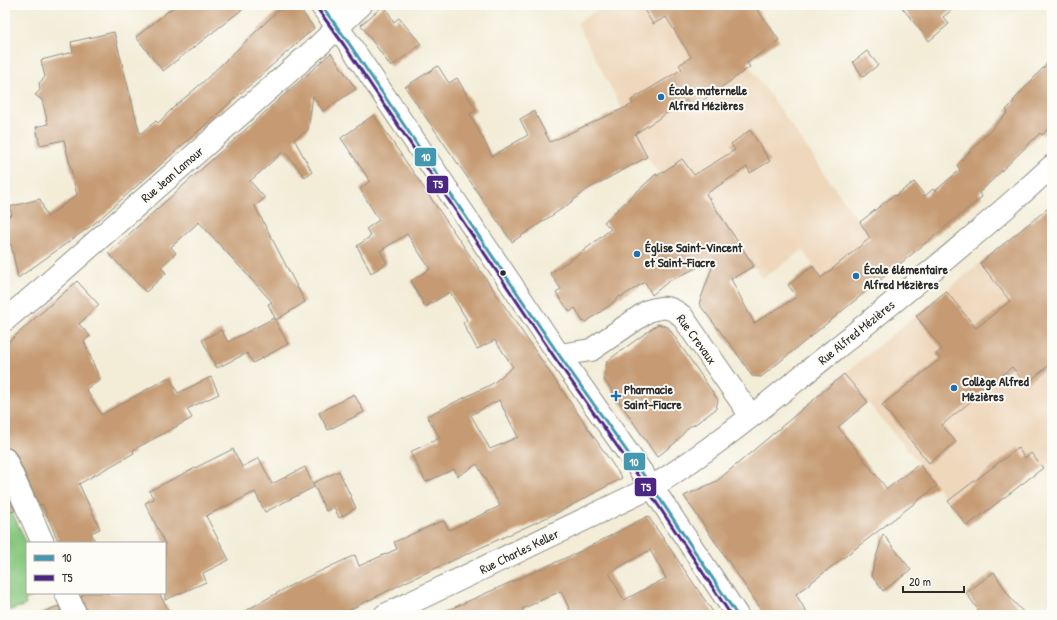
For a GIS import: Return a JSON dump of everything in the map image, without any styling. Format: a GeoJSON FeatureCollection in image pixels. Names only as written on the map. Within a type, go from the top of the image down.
{"type":"FeatureCollection","features":[{"type":"Feature","properties":{"kind":"main road"},"geometry":{"type":"LineString","coordinates":[[321,5],[559,355],[652,487],[737,615]]}},
{"type":"Feature","properties":{"kind":"main road","name":"Rue Jean Lamour"},"geometry":{"type":"LineString","coordinates":[[5,320],[311,52],[361,5]]}},
{"type":"Feature","properties":{"kind":"main road","name":"Rue Alfred Mézières"},"geometry":{"type":"LineString","coordinates":[[652,487],[674,473],[752,416],[963,244],[1052,166]]}},
{"type":"Feature","properties":{"kind":"main road","name":"Rue Crevaux"},"geometry":{"type":"LineString","coordinates":[[559,355],[591,350],[648,311],[667,307],[675,310],[682,316],[752,416]]}},
{"type":"Feature","properties":{"kind":"main road"},"geometry":{"type":"LineString","coordinates":[[5,459],[43,542]]}},
{"type":"Feature","properties":{"kind":"main road","name":"Rue Charles Keller"},"geometry":{"type":"LineString","coordinates":[[385,615],[652,487]]}},
{"type":"Feature","properties":{"kind":"main road"},"geometry":{"type":"LineString","coordinates":[[66,594],[76,615]]}},
{"type":"Feature","properties":{"kind":"shaded area"},"geometry":{"type":"Polygon","coordinates":[[[606,5],[640,5],[653,24],[683,6],[730,38],[870,238],[894,269],[843,310],[803,250],[762,279],[683,159],[659,174],[647,157],[577,23],[606,5]]]}},
{"type":"Feature","properties":{"kind":"shaded area","name":"Collège Alfred Mézières"},"geometry":{"type":"Polygon","coordinates":[[[980,263],[1010,301],[1052,360],[1052,461],[967,526],[926,472],[844,374],[980,263]]]}},
{"type":"Feature","properties":{"kind":"green space"},"geometry":{"type":"Polygon","coordinates":[[[12,512],[26,542],[26,594],[38,594],[25,600],[26,605],[5,612],[5,514],[12,512]]]}},
{"type":"Feature","properties":{"kind":"building"},"geometry":{"type":"Polygon","coordinates":[[[176,5],[248,5],[163,71],[136,37],[176,5]]]}},
{"type":"Feature","properties":{"kind":"building"},"geometry":{"type":"Polygon","coordinates":[[[284,5],[297,5],[314,28],[95,223],[18,278],[11,244],[5,246],[5,217],[12,215],[9,207],[40,199],[47,217],[77,195],[64,140],[40,145],[36,127],[48,124],[42,100],[35,95],[40,90],[39,83],[45,77],[41,60],[73,52],[71,42],[114,32],[140,134],[156,121],[158,123],[284,5]]]}},
{"type":"Feature","properties":{"kind":"building"},"geometry":{"type":"Polygon","coordinates":[[[384,5],[394,22],[399,18],[421,44],[391,67],[361,25],[384,5]]]}},
{"type":"Feature","properties":{"kind":"building"},"geometry":{"type":"Polygon","coordinates":[[[641,5],[754,5],[779,40],[747,63],[750,67],[695,106],[694,105],[692,107],[687,100],[635,134],[647,157],[588,189],[566,206],[512,242],[405,87],[438,66],[449,83],[457,78],[476,110],[470,114],[492,156],[528,135],[520,119],[534,111],[550,142],[633,104],[631,100],[682,69],[679,65],[691,57],[666,17],[653,24],[641,5]]]}},
{"type":"Feature","properties":{"kind":"building"},"geometry":{"type":"Polygon","coordinates":[[[900,5],[958,5],[943,17],[949,24],[929,41],[900,5]]]}},
{"type":"Feature","properties":{"kind":"building"},"geometry":{"type":"Polygon","coordinates":[[[867,51],[878,65],[863,77],[853,62],[867,51]]]}},
{"type":"Feature","properties":{"kind":"building"},"geometry":{"type":"Polygon","coordinates":[[[331,53],[356,89],[323,111],[313,96],[308,130],[294,139],[312,172],[305,177],[284,151],[250,181],[265,198],[255,206],[305,302],[276,320],[268,304],[272,302],[199,222],[171,247],[176,253],[161,267],[166,273],[146,292],[108,253],[331,53]]]}},
{"type":"Feature","properties":{"kind":"building"},"geometry":{"type":"Polygon","coordinates":[[[1052,58],[1052,125],[1042,135],[1040,133],[979,193],[982,197],[761,377],[752,376],[736,352],[699,304],[715,259],[669,281],[652,295],[645,282],[621,297],[620,296],[586,322],[583,322],[575,308],[570,312],[556,293],[561,289],[550,273],[578,255],[611,229],[604,222],[656,174],[657,176],[682,159],[694,175],[735,150],[731,144],[750,130],[770,161],[750,173],[747,167],[706,194],[754,266],[731,279],[754,323],[797,297],[788,285],[813,266],[821,278],[870,238],[860,222],[894,195],[895,196],[914,182],[925,196],[933,189],[935,191],[960,170],[957,165],[1008,112],[1006,110],[1014,102],[1013,101],[1052,58]]]}},
{"type":"Feature","properties":{"kind":"building"},"geometry":{"type":"Polygon","coordinates":[[[374,115],[622,478],[563,510],[410,580],[339,615],[238,615],[295,583],[355,555],[359,566],[397,549],[394,542],[437,523],[444,521],[449,530],[500,506],[477,464],[458,476],[454,469],[426,482],[410,452],[440,438],[427,416],[492,384],[513,367],[495,340],[477,349],[463,323],[467,320],[450,292],[425,307],[411,281],[430,269],[407,234],[380,251],[387,263],[371,273],[357,246],[371,236],[366,229],[379,220],[360,189],[370,181],[341,138],[374,115]],[[499,400],[471,415],[490,449],[518,437],[499,400]]]}},
{"type":"Feature","properties":{"kind":"building"},"geometry":{"type":"Polygon","coordinates":[[[1052,205],[1052,363],[1026,384],[1012,367],[942,425],[956,442],[929,463],[882,405],[940,359],[936,354],[942,349],[916,316],[946,291],[976,328],[1010,301],[980,263],[1052,205]]]}},
{"type":"Feature","properties":{"kind":"building"},"geometry":{"type":"Polygon","coordinates":[[[77,281],[99,305],[79,324],[90,336],[84,341],[100,380],[86,389],[101,415],[169,377],[178,393],[211,377],[219,394],[187,409],[192,418],[133,450],[134,453],[79,484],[100,529],[91,533],[96,542],[59,542],[42,504],[39,505],[16,454],[12,449],[5,447],[5,345],[77,281]]]}},
{"type":"Feature","properties":{"kind":"building"},"geometry":{"type":"Polygon","coordinates":[[[274,318],[288,344],[253,363],[247,353],[217,368],[202,340],[221,330],[228,342],[274,318]]]}},
{"type":"Feature","properties":{"kind":"building"},"geometry":{"type":"Polygon","coordinates":[[[658,324],[668,327],[718,400],[716,409],[694,425],[690,426],[675,443],[657,457],[604,379],[607,361],[658,324]]]}},
{"type":"Feature","properties":{"kind":"building"},"geometry":{"type":"Polygon","coordinates":[[[844,374],[868,402],[838,427],[887,489],[919,464],[937,486],[796,594],[808,615],[765,615],[684,496],[717,481],[844,374]]]}},
{"type":"Feature","properties":{"kind":"building"},"geometry":{"type":"Polygon","coordinates":[[[354,394],[364,412],[328,430],[319,413],[354,394]]]}},
{"type":"Feature","properties":{"kind":"building"},"geometry":{"type":"Polygon","coordinates":[[[1018,448],[1025,458],[1031,453],[1043,468],[967,526],[948,501],[1018,448]]]}},
{"type":"Feature","properties":{"kind":"building"},"geometry":{"type":"Polygon","coordinates":[[[233,449],[242,467],[259,458],[272,484],[305,467],[314,487],[265,512],[255,492],[206,516],[229,560],[203,573],[206,582],[165,600],[166,542],[164,542],[145,503],[154,499],[149,491],[233,449]]]}},
{"type":"Feature","properties":{"kind":"building"},"geometry":{"type":"Polygon","coordinates":[[[339,471],[356,508],[339,518],[334,507],[326,511],[313,483],[339,471]]]}},
{"type":"Feature","properties":{"kind":"building"},"geometry":{"type":"Polygon","coordinates":[[[5,489],[15,511],[5,514],[5,489]]]}},
{"type":"Feature","properties":{"kind":"building"},"geometry":{"type":"Polygon","coordinates":[[[648,516],[715,615],[572,615],[561,591],[522,609],[527,615],[437,615],[581,551],[648,516]],[[650,550],[609,573],[624,600],[666,578],[650,550]]]}},
{"type":"Feature","properties":{"kind":"building"},"geometry":{"type":"Polygon","coordinates":[[[883,534],[911,570],[883,591],[871,575],[883,534]]]}},
{"type":"Feature","properties":{"kind":"building"},"geometry":{"type":"Polygon","coordinates":[[[994,572],[1012,600],[1026,615],[982,615],[966,593],[994,572]]]}},
{"type":"Feature","properties":{"kind":"building"},"geometry":{"type":"Polygon","coordinates":[[[85,594],[160,594],[171,615],[88,615],[81,596],[85,594]]]}},
{"type":"Feature","properties":{"kind":"building"},"geometry":{"type":"Polygon","coordinates":[[[58,606],[62,615],[36,615],[58,606]]]}},
{"type":"Feature","properties":{"kind":"transit line","name":"10"},"geometry":{"type":"LineString","coordinates":[[321,5],[348,42],[559,355],[652,487],[737,615]]}},
{"type":"Feature","properties":{"kind":"transit line","name":"T5"},"geometry":{"type":"LineString","coordinates":[[317,8],[344,45],[555,358],[648,490],[731,615]]}},
{"type":"Feature","properties":{"kind":"place","name":"École maternelle Alfred Mézières"},"geometry":{"type":"Point","coordinates":[661,97]}},
{"type":"Feature","properties":{"kind":"place","name":"Église Saint-Vincent et Saint-Fiacre"},"geometry":{"type":"Point","coordinates":[637,254]}},
{"type":"Feature","properties":{"kind":"place","name":"École élémentaire Alfred Mézières"},"geometry":{"type":"Point","coordinates":[856,276]}},
{"type":"Feature","properties":{"kind":"place","name":"Collège Alfred Mézières"},"geometry":{"type":"Point","coordinates":[954,388]}},
{"type":"Feature","properties":{"kind":"place","name":"Pharmacie Saint-Fiacre"},"geometry":{"type":"Point","coordinates":[616,396]}}]}
